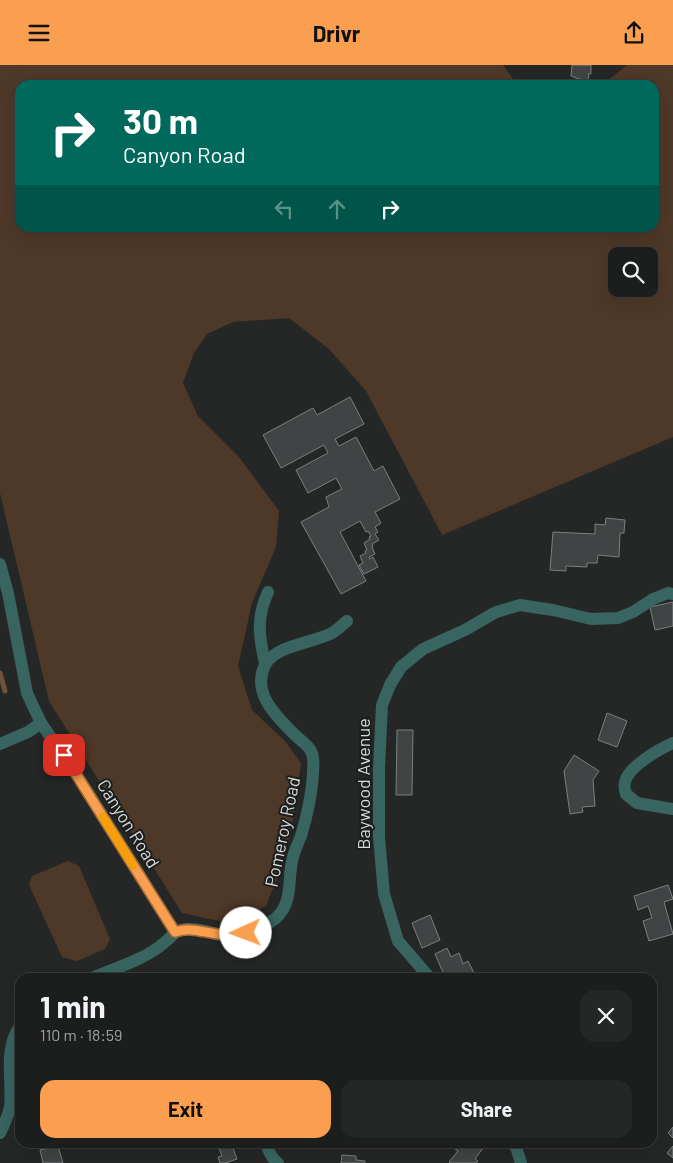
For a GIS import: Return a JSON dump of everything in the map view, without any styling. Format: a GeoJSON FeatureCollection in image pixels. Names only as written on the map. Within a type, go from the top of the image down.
{"type":"FeatureCollection","features":[{"type":"Feature","properties":{"kind":"street","name":"Canyon Road"},"geometry":{"type":"LineString","coordinates":[[0,564],[8,593],[26,693],[42,723],[75,772],[175,932]]}},
{"type":"Feature","properties":{"kind":"street"},"geometry":{"type":"LineString","coordinates":[[268,592],[263,603],[259,636],[265,663],[275,654],[331,633],[346,621]]}},
{"type":"Feature","properties":{"kind":"street","name":"Baywood Avenue"},"geometry":{"type":"LineString","coordinates":[[426,973],[398,941],[384,894],[379,837],[379,768],[382,705],[390,685],[401,667],[423,649],[465,630],[496,611],[520,605],[591,619],[618,618],[633,612],[653,599],[668,593],[673,594]]}},
{"type":"Feature","properties":{"kind":"street","name":"Pomeroy Road"},"geometry":{"type":"LineString","coordinates":[[175,932],[186,929],[218,934],[246,933],[256,930],[276,918],[283,910],[286,902],[292,858],[301,835],[312,791],[314,759],[310,749],[271,709],[262,693],[260,676],[265,663]]}},
{"type":"Feature","properties":{"kind":"street"},"geometry":{"type":"LineString","coordinates":[[0,744],[28,732],[42,723]]}},
{"type":"Feature","properties":{"kind":"street"},"geometry":{"type":"LineString","coordinates":[[673,743],[631,769],[624,783],[626,794],[637,803],[673,809]]}},
{"type":"Feature","properties":{"kind":"street"},"geometry":{"type":"LineString","coordinates":[[103,973],[145,955],[165,943],[175,932]]}},
{"type":"Feature","properties":{"kind":"street"},"geometry":{"type":"LineString","coordinates":[[0,1133],[10,1108],[12,1039],[15,1034]]}},
{"type":"Feature","properties":{"kind":"street"},"geometry":{"type":"LineString","coordinates":[[268,1148],[278,1163]]}},
{"type":"Feature","properties":{"kind":"street"},"geometry":{"type":"LineString","coordinates":[[516,1148],[521,1163]]}},
{"type":"Feature","properties":{"kind":"shaded area"},"geometry":{"type":"Polygon","coordinates":[[[0,65],[503,65],[514,80],[15,80],[15,232],[659,232],[659,80],[608,80],[627,65],[673,65],[673,437],[442,535],[366,391],[329,349],[289,318],[233,322],[207,334],[194,353],[183,383],[198,416],[239,457],[279,511],[276,547],[252,603],[238,666],[252,710],[285,741],[301,763],[288,844],[266,906],[229,923],[182,913],[49,701],[0,493],[0,65]]]}},
{"type":"Feature","properties":{"kind":"shaded area"},"geometry":{"type":"Polygon","coordinates":[[[68,861],[79,866],[110,939],[105,949],[77,961],[62,957],[29,885],[32,876],[68,861]]]}},
{"type":"Feature","properties":{"kind":"building"},"geometry":{"type":"Polygon","coordinates":[[[572,65],[591,65],[591,74],[588,74],[587,80],[571,76],[572,65]]]}},
{"type":"Feature","properties":{"kind":"building"},"geometry":{"type":"Polygon","coordinates":[[[350,397],[364,424],[335,439],[339,446],[356,437],[374,471],[383,466],[400,499],[375,512],[381,523],[375,527],[378,532],[375,534],[379,540],[372,544],[375,554],[369,557],[370,559],[373,557],[378,567],[364,574],[359,565],[363,563],[360,556],[366,553],[365,551],[367,550],[364,543],[371,536],[368,531],[366,532],[360,521],[340,532],[366,581],[341,594],[301,522],[329,507],[326,497],[342,489],[336,478],[308,493],[296,470],[328,453],[324,445],[281,468],[263,435],[313,408],[317,415],[350,397]]]}},
{"type":"Feature","properties":{"kind":"building"},"geometry":{"type":"Polygon","coordinates":[[[606,518],[625,520],[624,533],[620,533],[619,557],[598,555],[597,563],[587,563],[587,567],[566,566],[566,571],[550,570],[553,532],[595,534],[595,524],[605,525],[606,518]]]}},
{"type":"Feature","properties":{"kind":"building"},"geometry":{"type":"Polygon","coordinates":[[[673,602],[673,626],[655,630],[650,607],[673,602]]]}},
{"type":"Feature","properties":{"kind":"building"},"geometry":{"type":"Polygon","coordinates":[[[607,713],[627,721],[617,747],[598,740],[607,713]]]}},
{"type":"Feature","properties":{"kind":"building"},"geometry":{"type":"Polygon","coordinates":[[[397,730],[413,730],[412,795],[396,795],[397,730]]]}},
{"type":"Feature","properties":{"kind":"building"},"geometry":{"type":"Polygon","coordinates":[[[574,755],[599,771],[593,780],[595,806],[582,807],[583,812],[570,814],[564,771],[574,755]]]}},
{"type":"Feature","properties":{"kind":"building"},"geometry":{"type":"Polygon","coordinates":[[[668,885],[673,899],[664,902],[673,934],[649,941],[643,921],[652,918],[648,906],[638,910],[634,896],[668,885]]]}},
{"type":"Feature","properties":{"kind":"building"},"geometry":{"type":"Polygon","coordinates":[[[430,915],[440,940],[422,948],[412,923],[430,915]]]}},
{"type":"Feature","properties":{"kind":"building"},"geometry":{"type":"Polygon","coordinates":[[[447,948],[451,957],[459,953],[463,964],[468,961],[474,973],[443,973],[435,954],[447,948]]]}},
{"type":"Feature","properties":{"kind":"building"},"geometry":{"type":"Polygon","coordinates":[[[673,1127],[673,1138],[668,1133],[673,1127]]]}},
{"type":"Feature","properties":{"kind":"building"},"geometry":{"type":"Polygon","coordinates":[[[673,1146],[673,1158],[667,1153],[673,1146]]]}},
{"type":"Feature","properties":{"kind":"building"},"geometry":{"type":"Polygon","coordinates":[[[59,1148],[63,1163],[43,1163],[40,1150],[59,1148]]]}},
{"type":"Feature","properties":{"kind":"building"},"geometry":{"type":"Polygon","coordinates":[[[219,1148],[233,1148],[237,1159],[220,1163],[218,1157],[222,1156],[219,1148]]]}},
{"type":"Feature","properties":{"kind":"building"},"geometry":{"type":"Polygon","coordinates":[[[454,1148],[483,1148],[475,1159],[478,1161],[476,1163],[450,1163],[458,1151],[454,1148]]]}},
{"type":"Feature","properties":{"kind":"building"},"geometry":{"type":"Polygon","coordinates":[[[342,1155],[356,1156],[356,1160],[365,1161],[365,1163],[341,1163],[342,1155]]]}},
{"type":"Feature","properties":{"kind":"waterway"},"geometry":{"type":"LineString","coordinates":[[0,673],[5,691]]}},
{"type":"Feature","properties":{"kind":"slow traffic"},"geometry":{"type":"LineString","coordinates":[[103,817],[133,865]]}},
{"type":"Feature","properties":{"kind":"route"},"geometry":{"type":"LineString","coordinates":[[64,755],[175,932],[186,929],[218,934],[246,933]]}}]}
